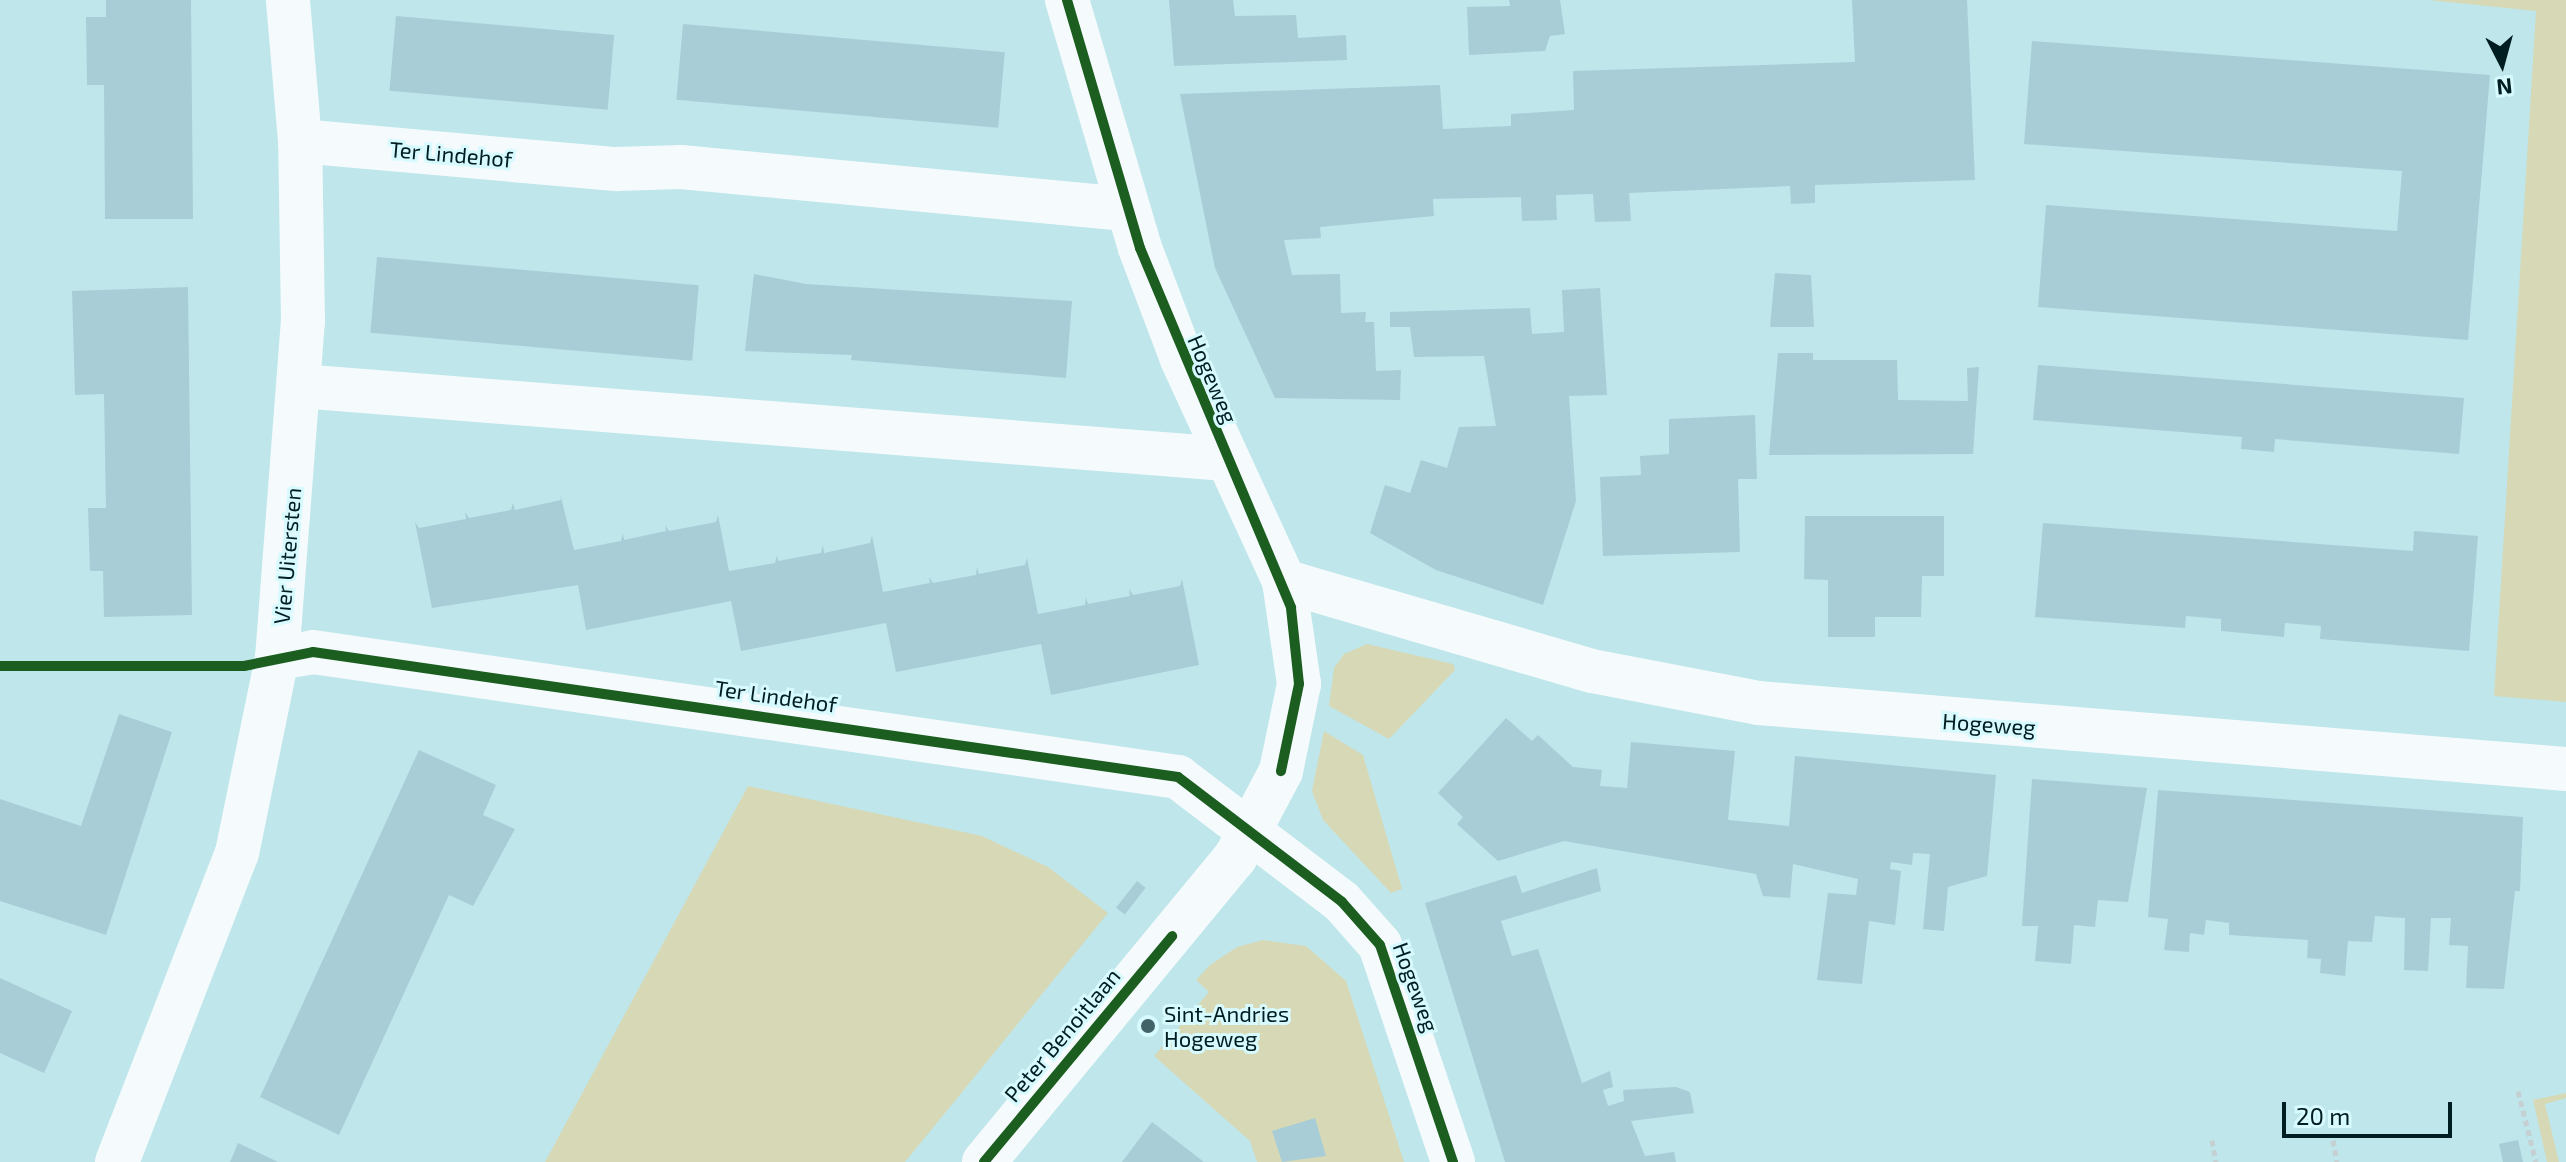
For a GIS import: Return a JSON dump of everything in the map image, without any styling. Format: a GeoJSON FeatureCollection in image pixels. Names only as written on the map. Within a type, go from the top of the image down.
{"type":"FeatureCollection","features":[{"type":"Feature","properties":{"kind":"street","name":"Vier Uitersten"},"geometry":{"type":"LineString","coordinates":[[113,1153],[237,853],[277,658],[300,386],[300,141],[288,0]]}},
{"type":"Feature","properties":{"kind":"street","name":"Hogeweg"},"geometry":{"type":"LineString","coordinates":[[1067,0],[1128,209],[1226,459],[1284,581],[1299,659],[1296,713],[1281,771],[1252,831],[1172,936]]}},
{"type":"Feature","properties":{"kind":"street","name":"Ter Lindehof"},"geometry":{"type":"LineString","coordinates":[[300,141],[616,169],[681,167],[1128,209]]}},
{"type":"Feature","properties":{"kind":"street"},"geometry":{"type":"LineString","coordinates":[[300,386],[1226,459]]}},
{"type":"Feature","properties":{"kind":"street","name":"Hogeweg"},"geometry":{"type":"LineString","coordinates":[[1284,581],[1592,671],[1758,703],[2566,769]]}},
{"type":"Feature","properties":{"kind":"street","name":"Ter Lindehof"},"geometry":{"type":"LineString","coordinates":[[277,658],[313,652],[1161,771],[1178,777],[1252,831]]}},
{"type":"Feature","properties":{"kind":"street","name":"Hogeweg"},"geometry":{"type":"LineString","coordinates":[[1252,831],[1342,902],[1380,945],[1453,1162]]}},
{"type":"Feature","properties":{"kind":"street","name":"Peter Benoitlaan"},"geometry":{"type":"LineString","coordinates":[[984,1162],[1172,936]]}},
{"type":"Feature","properties":{"kind":"path"},"geometry":{"type":"LineString","coordinates":[[2518,1091],[2536,1162]]}},
{"type":"Feature","properties":{"kind":"path"},"geometry":{"type":"LineString","coordinates":[[2212,1140],[2216,1162]]}},
{"type":"Feature","properties":{"kind":"path"},"geometry":{"type":"LineString","coordinates":[[2333,1140],[2337,1162]]}},
{"type":"Feature","properties":{"kind":"green space"},"geometry":{"type":"Polygon","coordinates":[[[2428,0],[2566,0],[2566,702],[2494,696],[2536,11],[2428,0]]]}},
{"type":"Feature","properties":{"kind":"green space"},"geometry":{"type":"Polygon","coordinates":[[[1367,644],[1453,664],[1455,670],[1389,739],[1329,706],[1334,668],[1344,654],[1367,644]]]}},
{"type":"Feature","properties":{"kind":"green space"},"geometry":{"type":"Polygon","coordinates":[[[1324,731],[1363,755],[1402,889],[1391,893],[1323,820],[1312,791],[1324,731]]]}},
{"type":"Feature","properties":{"kind":"green space"},"geometry":{"type":"Polygon","coordinates":[[[748,786],[982,836],[1048,867],[1108,913],[905,1162],[545,1162],[748,786]]]}},
{"type":"Feature","properties":{"kind":"green space"},"geometry":{"type":"Polygon","coordinates":[[[1263,940],[1306,946],[1346,981],[1404,1162],[1257,1162],[1250,1141],[1154,1056],[1209,992],[1196,980],[1210,965],[1237,947],[1263,940]]]}},
{"type":"Feature","properties":{"kind":"green space"},"geometry":{"type":"Polygon","coordinates":[[[2566,1093],[2566,1098],[2545,1104],[2559,1162],[2547,1162],[2533,1100],[2566,1093]]]}},
{"type":"Feature","properties":{"kind":"building"},"geometry":{"type":"Polygon","coordinates":[[[106,0],[191,0],[193,219],[105,219],[104,85],[87,85],[86,17],[106,17],[106,0]]]}},
{"type":"Feature","properties":{"kind":"building"},"geometry":{"type":"Polygon","coordinates":[[[1169,0],[1233,0],[1235,16],[1296,15],[1298,38],[1346,35],[1347,60],[1174,66],[1169,0]]]}},
{"type":"Feature","properties":{"kind":"building"},"geometry":{"type":"Polygon","coordinates":[[[1509,0],[1560,0],[1565,34],[1550,36],[1545,51],[1469,55],[1467,7],[1510,6],[1509,0]]]}},
{"type":"Feature","properties":{"kind":"building"},"geometry":{"type":"Polygon","coordinates":[[[1852,0],[1967,0],[1975,180],[1815,185],[1815,203],[1791,204],[1790,186],[1629,193],[1631,221],[1595,222],[1593,194],[1556,195],[1557,220],[1522,221],[1521,197],[1433,199],[1434,216],[1320,227],[1321,238],[1284,240],[1292,275],[1340,274],[1341,313],[1366,312],[1365,322],[1374,322],[1376,371],[1401,370],[1400,400],[1275,398],[1215,268],[1180,94],[1440,85],[1443,129],[1511,126],[1511,114],[1574,110],[1573,71],[1855,62],[1852,0]]]}},
{"type":"Feature","properties":{"kind":"building"},"geometry":{"type":"Polygon","coordinates":[[[396,16],[614,35],[608,110],[389,91],[396,16]]]}},
{"type":"Feature","properties":{"kind":"building"},"geometry":{"type":"Polygon","coordinates":[[[683,24],[1005,52],[998,128],[676,100],[683,24]]]}},
{"type":"Feature","properties":{"kind":"building"},"geometry":{"type":"Polygon","coordinates":[[[2032,41],[2490,75],[2468,340],[2038,307],[2046,205],[2397,231],[2402,171],[2024,144],[2032,41]]]}},
{"type":"Feature","properties":{"kind":"building"},"geometry":{"type":"Polygon","coordinates":[[[377,257],[699,285],[692,361],[370,333],[377,257]]]}},
{"type":"Feature","properties":{"kind":"building"},"geometry":{"type":"Polygon","coordinates":[[[1775,273],[1811,275],[1814,327],[1770,327],[1775,273]]]}},
{"type":"Feature","properties":{"kind":"building"},"geometry":{"type":"Polygon","coordinates":[[[754,274],[806,284],[1072,301],[1066,378],[851,360],[852,355],[745,351],[754,274]]]}},
{"type":"Feature","properties":{"kind":"building"},"geometry":{"type":"Polygon","coordinates":[[[188,287],[192,615],[104,617],[103,571],[90,571],[88,508],[106,508],[104,394],[75,395],[72,291],[188,287]]]}},
{"type":"Feature","properties":{"kind":"building"},"geometry":{"type":"Polygon","coordinates":[[[1600,288],[1607,395],[1569,396],[1576,501],[1543,605],[1436,570],[1370,533],[1385,485],[1410,493],[1421,460],[1447,468],[1459,427],[1496,426],[1484,356],[1414,357],[1410,327],[1390,327],[1390,312],[1530,308],[1532,334],[1564,332],[1562,290],[1600,288]]]}},
{"type":"Feature","properties":{"kind":"building"},"geometry":{"type":"Polygon","coordinates":[[[1778,353],[1813,353],[1813,360],[1897,360],[1898,400],[1968,401],[1967,368],[1979,367],[1973,454],[1769,455],[1778,353]]]}},
{"type":"Feature","properties":{"kind":"building"},"geometry":{"type":"Polygon","coordinates":[[[2038,365],[2464,398],[2459,454],[2275,439],[2274,452],[2241,449],[2242,437],[2033,420],[2038,365]]]}},
{"type":"Feature","properties":{"kind":"building"},"geometry":{"type":"Polygon","coordinates":[[[1755,415],[1757,479],[1738,479],[1740,552],[1603,556],[1600,477],[1641,475],[1640,456],[1669,454],[1669,419],[1755,415]]]}},
{"type":"Feature","properties":{"kind":"building"},"geometry":{"type":"Polygon","coordinates":[[[560,493],[574,550],[621,541],[623,533],[624,540],[666,531],[665,525],[669,531],[716,522],[718,515],[729,571],[775,563],[777,555],[778,561],[821,553],[823,545],[824,553],[870,543],[872,535],[883,592],[930,583],[929,577],[933,583],[976,575],[977,567],[979,574],[1025,565],[1027,558],[1038,614],[1085,605],[1086,597],[1088,604],[1130,596],[1129,589],[1133,595],[1180,586],[1182,579],[1199,665],[1051,695],[1041,644],[896,672],[886,623],[741,651],[731,601],[586,630],[578,585],[432,608],[415,522],[419,528],[466,519],[465,512],[469,518],[511,510],[513,503],[515,510],[561,500],[560,493]]]}},
{"type":"Feature","properties":{"kind":"building"},"geometry":{"type":"Polygon","coordinates":[[[1805,516],[1944,516],[1944,576],[1922,576],[1921,617],[1875,617],[1875,637],[1828,637],[1828,580],[1804,579],[1805,516]]]}},
{"type":"Feature","properties":{"kind":"building"},"geometry":{"type":"Polygon","coordinates":[[[2043,523],[2413,551],[2414,531],[2478,536],[2469,651],[2320,639],[2321,626],[2285,623],[2284,637],[2221,631],[2221,619],[2186,616],[2185,628],[2035,617],[2043,523]]]}},
{"type":"Feature","properties":{"kind":"building"},"geometry":{"type":"Polygon","coordinates":[[[119,714],[172,732],[106,935],[0,901],[0,799],[81,826],[119,714]]]}},
{"type":"Feature","properties":{"kind":"building"},"geometry":{"type":"Polygon","coordinates":[[[1506,718],[1532,741],[1538,735],[1573,767],[1602,770],[1600,786],[1627,788],[1631,742],[1735,751],[1728,820],[1789,826],[1795,756],[1996,775],[1987,876],[1948,887],[1944,931],[1923,929],[1930,854],[1913,853],[1912,865],[1891,862],[1890,869],[1901,871],[1895,925],[1869,921],[1862,984],[1817,980],[1828,893],[1856,895],[1858,879],[1793,864],[1790,898],[1763,896],[1756,874],[1564,841],[1498,861],[1457,824],[1463,817],[1438,793],[1506,718]]]}},
{"type":"Feature","properties":{"kind":"building"},"geometry":{"type":"Polygon","coordinates":[[[419,750],[496,785],[483,815],[515,829],[473,906],[449,895],[339,1135],[260,1097],[419,750]]]}},
{"type":"Feature","properties":{"kind":"building"},"geometry":{"type":"Polygon","coordinates":[[[2032,779],[2147,788],[2128,902],[2098,900],[2095,927],[2074,925],[2071,964],[2035,961],[2038,926],[2022,926],[2032,779]]]}},
{"type":"Feature","properties":{"kind":"building"},"geometry":{"type":"Polygon","coordinates":[[[2158,790],[2523,817],[2520,891],[2515,891],[2504,989],[2466,988],[2468,946],[2449,945],[2451,918],[2431,918],[2428,971],[2404,970],[2405,918],[2375,916],[2372,942],[2348,941],[2345,976],[2320,973],[2321,959],[2307,958],[2308,940],[2229,935],[2229,923],[2206,920],[2204,935],[2190,933],[2189,952],[2164,950],[2168,919],[2148,917],[2158,790]]]}},
{"type":"Feature","properties":{"kind":"building"},"geometry":{"type":"Polygon","coordinates":[[[1597,868],[1601,891],[1501,921],[1512,956],[1538,949],[1582,1083],[1610,1071],[1613,1087],[1603,1090],[1608,1106],[1624,1101],[1623,1090],[1676,1087],[1690,1092],[1694,1113],[1631,1121],[1645,1156],[1674,1152],[1676,1162],[1505,1162],[1425,903],[1516,875],[1522,893],[1597,868]]]}},
{"type":"Feature","properties":{"kind":"building"},"geometry":{"type":"Polygon","coordinates":[[[1137,881],[1146,888],[1125,915],[1116,908],[1137,881]]]}},
{"type":"Feature","properties":{"kind":"building"},"geometry":{"type":"Polygon","coordinates":[[[0,978],[72,1011],[44,1073],[0,1053],[0,978]]]}},
{"type":"Feature","properties":{"kind":"building"},"geometry":{"type":"Polygon","coordinates":[[[1315,1118],[1326,1156],[1282,1162],[1272,1131],[1315,1118]]]}},
{"type":"Feature","properties":{"kind":"building"},"geometry":{"type":"Polygon","coordinates":[[[1152,1122],[1204,1162],[1122,1162],[1152,1122]]]}},
{"type":"Feature","properties":{"kind":"building"},"geometry":{"type":"Polygon","coordinates":[[[2518,1140],[2523,1162],[2503,1162],[2499,1144],[2518,1140]]]}},
{"type":"Feature","properties":{"kind":"building"},"geometry":{"type":"Polygon","coordinates":[[[238,1143],[278,1162],[230,1162],[238,1143]]]}},
{"type":"Feature","properties":{"kind":"cycle path"},"geometry":{"type":"LineString","coordinates":[[1067,0],[1140,248],[1291,608],[1299,684],[1281,771]]}},
{"type":"Feature","properties":{"kind":"cycle path"},"geometry":{"type":"LineString","coordinates":[[0,666],[244,666],[313,652],[1178,777],[1342,902],[1380,945],[1453,1162]]}},
{"type":"Feature","properties":{"kind":"cycle path"},"geometry":{"type":"LineString","coordinates":[[984,1162],[1172,936]]}},
{"type":"Feature","properties":{"kind":"place","name":"Sint-Andries Hogeweg"},"geometry":{"type":"Point","coordinates":[1148,1026]}}]}
